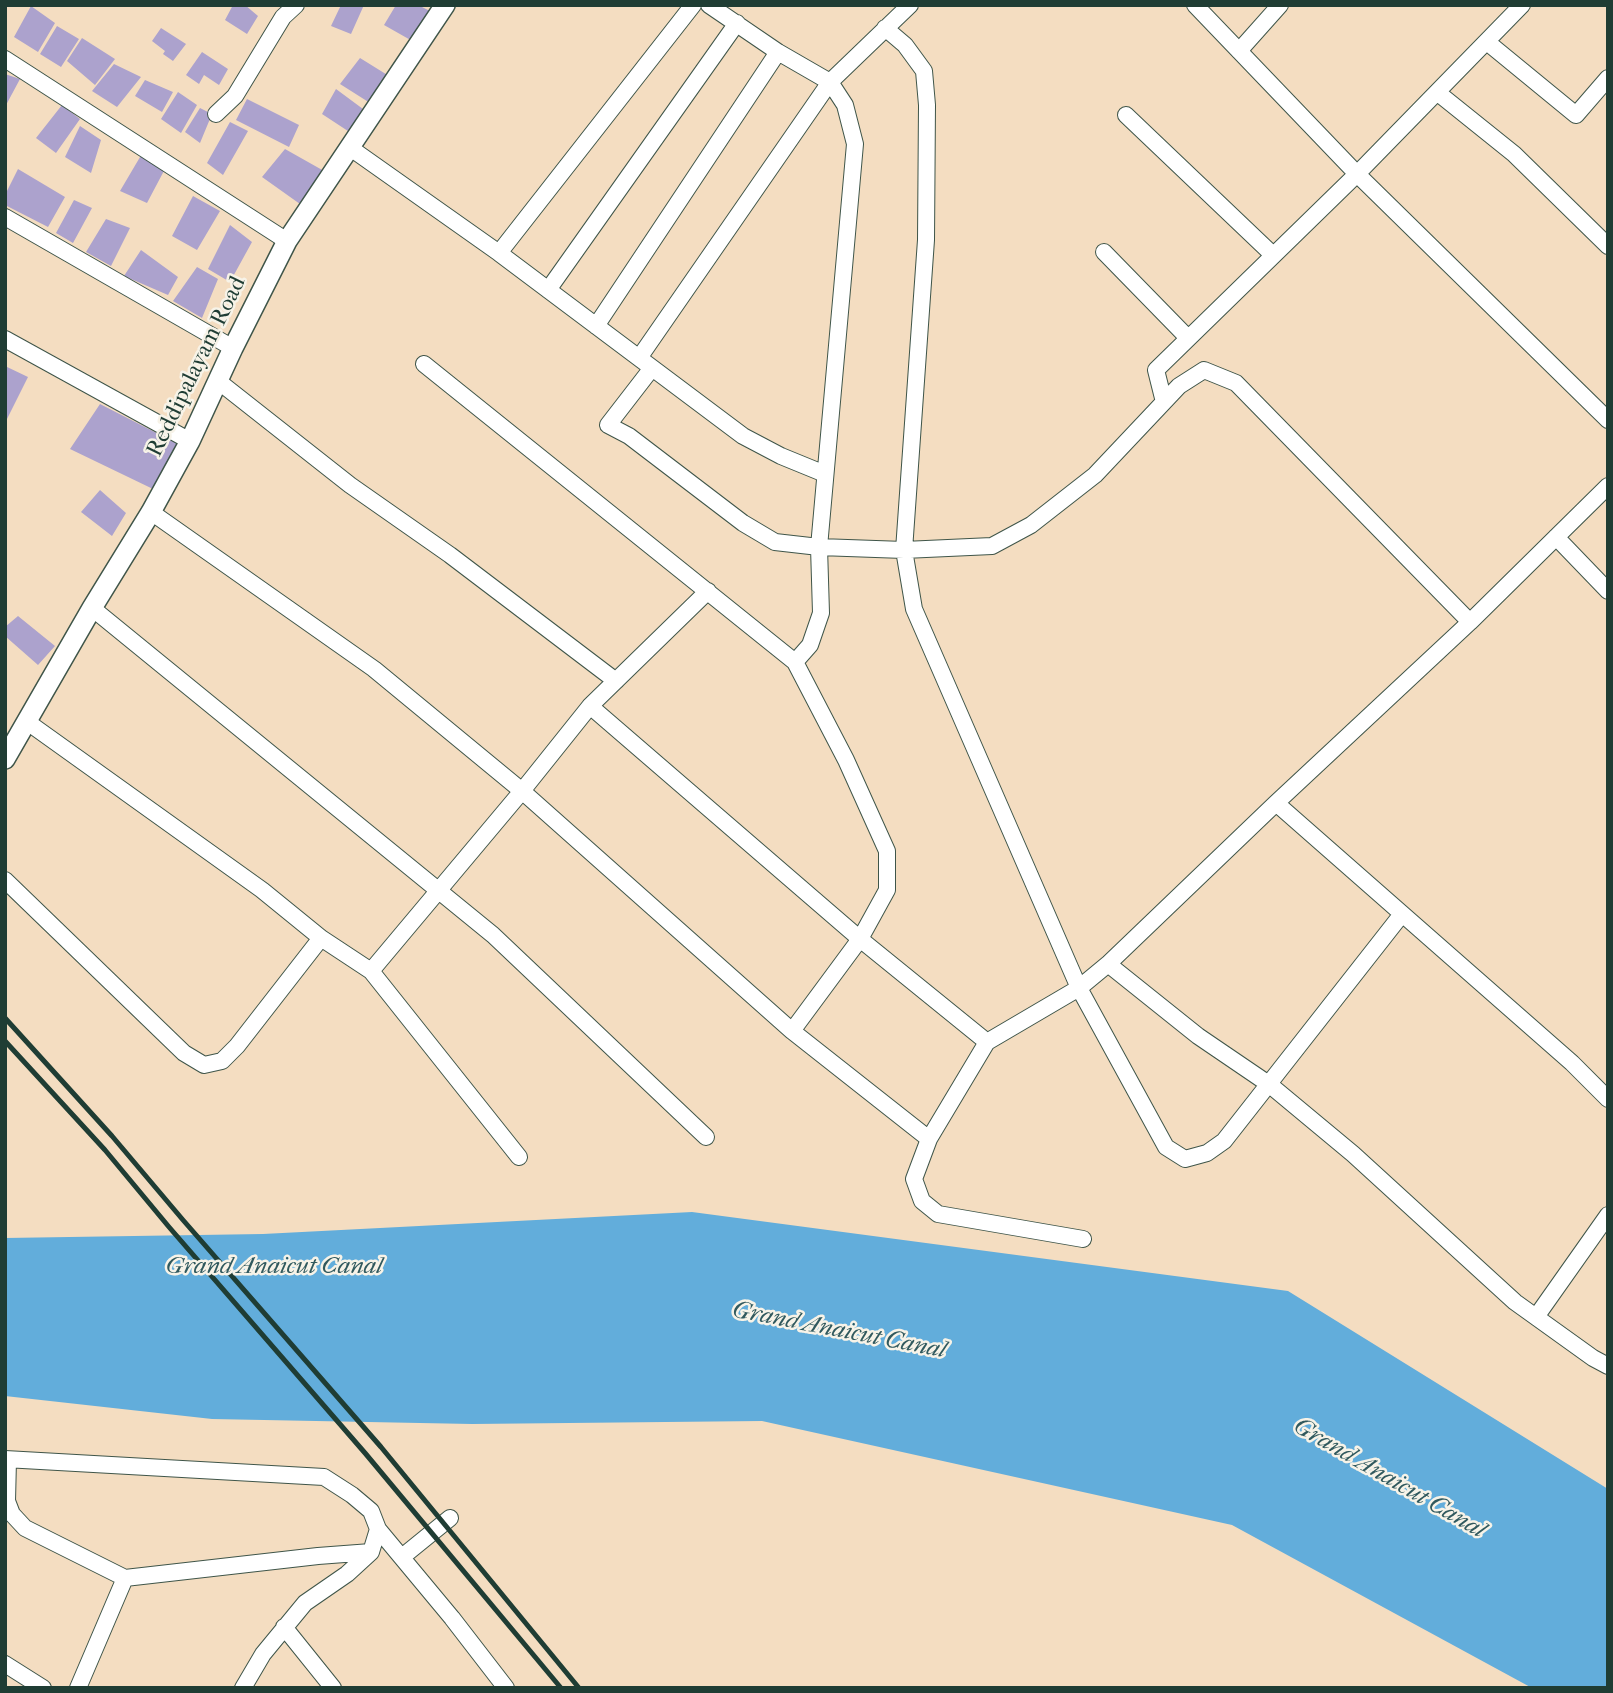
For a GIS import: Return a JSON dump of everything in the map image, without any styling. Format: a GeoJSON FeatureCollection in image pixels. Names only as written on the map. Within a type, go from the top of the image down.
{"type":"FeatureCollection","features":[{"type":"Feature","properties":{"kind":"street"},"geometry":{"type":"LineString","coordinates":[[216,114],[235,96],[283,18],[296,5]]}},
{"type":"Feature","properties":{"kind":"street","name":"Reddipalayam Road"},"geometry":{"type":"LineString","coordinates":[[5,759],[190,441],[287,241],[445,5]]}},
{"type":"Feature","properties":{"kind":"street"},"geometry":{"type":"LineString","coordinates":[[499,253],[693,5]]}},
{"type":"Feature","properties":{"kind":"street"},"geometry":{"type":"LineString","coordinates":[[709,5],[778,52],[830,82],[845,105],[855,144],[819,547],[821,613],[810,645],[795,662]]}},
{"type":"Feature","properties":{"kind":"street"},"geometry":{"type":"LineString","coordinates":[[1195,5],[1357,174],[1608,420]]}},
{"type":"Feature","properties":{"kind":"street"},"geometry":{"type":"LineString","coordinates":[[1239,51],[1280,5]]}},
{"type":"Feature","properties":{"kind":"street"},"geometry":{"type":"LineString","coordinates":[[1164,402],[1156,370],[1357,174],[1522,5]]}},
{"type":"Feature","properties":{"kind":"street"},"geometry":{"type":"LineString","coordinates":[[906,6],[830,82],[608,425],[629,436],[743,523],[775,542],[819,547],[904,550],[992,546],[1031,525],[1095,475],[1179,386],[1204,370],[1236,383],[1470,622]]}},
{"type":"Feature","properties":{"kind":"street"},"geometry":{"type":"LineString","coordinates":[[548,290],[737,23]]}},
{"type":"Feature","properties":{"kind":"street"},"geometry":{"type":"LineString","coordinates":[[885,28],[905,45],[924,71],[927,105],[926,240],[904,550],[914,609],[1079,988],[1166,1147],[1185,1159],[1207,1153],[1224,1141],[1402,914]]}},
{"type":"Feature","properties":{"kind":"street"},"geometry":{"type":"LineString","coordinates":[[1488,42],[1576,115],[1608,78]]}},
{"type":"Feature","properties":{"kind":"street"},"geometry":{"type":"LineString","coordinates":[[596,326],[778,52]]}},
{"type":"Feature","properties":{"kind":"street"},"geometry":{"type":"LineString","coordinates":[[5,59],[287,241]]}},
{"type":"Feature","properties":{"kind":"street"},"geometry":{"type":"LineString","coordinates":[[1438,93],[1514,154],[1608,246]]}},
{"type":"Feature","properties":{"kind":"street"},"geometry":{"type":"LineString","coordinates":[[1126,116],[1273,255]]}},
{"type":"Feature","properties":{"kind":"street"},"geometry":{"type":"LineString","coordinates":[[349,147],[499,253],[743,436],[781,456],[825,474]]}},
{"type":"Feature","properties":{"kind":"street"},"geometry":{"type":"LineString","coordinates":[[5,217],[233,348]]}},
{"type":"Feature","properties":{"kind":"street"},"geometry":{"type":"LineString","coordinates":[[1104,252],[1188,338]]}},
{"type":"Feature","properties":{"kind":"street"},"geometry":{"type":"LineString","coordinates":[[5,339],[190,441]]}},
{"type":"Feature","properties":{"kind":"street"},"geometry":{"type":"LineString","coordinates":[[424,364],[795,662],[846,760],[887,851],[887,890],[860,939],[792,1031]]}},
{"type":"Feature","properties":{"kind":"street"},"geometry":{"type":"LineString","coordinates":[[218,381],[351,485],[450,555],[616,681]]}},
{"type":"Feature","properties":{"kind":"street"},"geometry":{"type":"LineString","coordinates":[[1083,1239],[938,1214],[922,1201],[914,1179],[929,1139],[987,1042],[1079,988],[1108,964],[1470,622],[1608,485]]}},
{"type":"Feature","properties":{"kind":"street"},"geometry":{"type":"LineString","coordinates":[[151,512],[374,669],[522,792],[792,1031],[929,1139]]}},
{"type":"Feature","properties":{"kind":"street"},"geometry":{"type":"LineString","coordinates":[[1556,537],[1608,591]]}},
{"type":"Feature","properties":{"kind":"street"},"geometry":{"type":"LineString","coordinates":[[371,971],[522,792],[590,706],[708,591]]}},
{"type":"Feature","properties":{"kind":"street"},"geometry":{"type":"LineString","coordinates":[[92,608],[493,935],[706,1137]]}},
{"type":"Feature","properties":{"kind":"street"},"geometry":{"type":"LineString","coordinates":[[590,706],[860,939],[987,1042]]}},
{"type":"Feature","properties":{"kind":"street"},"geometry":{"type":"LineString","coordinates":[[26,721],[262,890],[321,938],[371,971],[519,1157]]}},
{"type":"Feature","properties":{"kind":"street"},"geometry":{"type":"LineString","coordinates":[[1276,803],[1572,1063],[1608,1099]]}},
{"type":"Feature","properties":{"kind":"street"},"geometry":{"type":"LineString","coordinates":[[5,880],[184,1053],[204,1065],[222,1061],[255,1025],[321,938]]}},
{"type":"Feature","properties":{"kind":"street"},"geometry":{"type":"LineString","coordinates":[[1108,964],[1198,1035],[1270,1085],[1353,1154],[1515,1302],[1592,1359],[1608,1366]]}},
{"type":"Feature","properties":{"kind":"street"},"geometry":{"type":"LineString","coordinates":[[1536,1317],[1608,1215]]}},
{"type":"Feature","properties":{"kind":"street"},"geometry":{"type":"LineString","coordinates":[[371,1552],[125,1578],[25,1528],[12,1514],[7,1501],[7,1460],[324,1477],[352,1494],[371,1511],[378,1529],[506,1688]]}},
{"type":"Feature","properties":{"kind":"street"},"geometry":{"type":"LineString","coordinates":[[402,1557],[450,1518]]}},
{"type":"Feature","properties":{"kind":"street"},"geometry":{"type":"LineString","coordinates":[[243,1688],[263,1654],[305,1603],[347,1574],[371,1552],[378,1529]]}},
{"type":"Feature","properties":{"kind":"street"},"geometry":{"type":"LineString","coordinates":[[78,1688],[125,1578]]}},
{"type":"Feature","properties":{"kind":"street"},"geometry":{"type":"LineString","coordinates":[[284,1627],[333,1688]]}},
{"type":"Feature","properties":{"kind":"street"},"geometry":{"type":"LineString","coordinates":[[5,1664],[43,1688]]}},
{"type":"Feature","properties":{"kind":"water","name":"Grand Anaicut Canal"},"geometry":{"type":"Polygon","coordinates":[[[692,1212],[1288,1291],[1608,1489],[1608,1688],[1532,1688],[1232,1525],[762,1421],[472,1424],[212,1419],[5,1396],[5,1238],[263,1234],[692,1212]]]}},
{"type":"Feature","properties":{"kind":"building"},"geometry":{"type":"Polygon","coordinates":[[[233,5],[245,5],[258,16],[247,34],[225,20],[233,5]]]}},
{"type":"Feature","properties":{"kind":"building"},"geometry":{"type":"Polygon","coordinates":[[[341,5],[364,5],[351,34],[331,26],[341,5]]]}},
{"type":"Feature","properties":{"kind":"building"},"geometry":{"type":"Polygon","coordinates":[[[396,5],[418,5],[432,12],[414,42],[384,25],[396,5]]]}},
{"type":"Feature","properties":{"kind":"building"},"geometry":{"type":"Polygon","coordinates":[[[31,6],[55,23],[38,52],[14,37],[31,6]]]}},
{"type":"Feature","properties":{"kind":"building"},"geometry":{"type":"Polygon","coordinates":[[[57,26],[79,39],[61,67],[40,54],[57,26]]]}},
{"type":"Feature","properties":{"kind":"building"},"geometry":{"type":"Polygon","coordinates":[[[161,28],[186,44],[173,61],[152,41],[161,28]]]}},
{"type":"Feature","properties":{"kind":"building"},"geometry":{"type":"Polygon","coordinates":[[[82,38],[115,59],[95,85],[67,61],[82,38]]]}},
{"type":"Feature","properties":{"kind":"building"},"geometry":{"type":"Polygon","coordinates":[[[202,52],[228,69],[219,85],[204,75],[199,84],[186,75],[202,52]]]}},
{"type":"Feature","properties":{"kind":"building"},"geometry":{"type":"Polygon","coordinates":[[[360,58],[389,76],[370,103],[340,84],[360,58]]]}},
{"type":"Feature","properties":{"kind":"building"},"geometry":{"type":"Polygon","coordinates":[[[114,64],[141,77],[117,107],[92,91],[114,64]]]}},
{"type":"Feature","properties":{"kind":"building"},"geometry":{"type":"Polygon","coordinates":[[[5,74],[20,79],[5,107],[5,74]]]}},
{"type":"Feature","properties":{"kind":"building"},"geometry":{"type":"Polygon","coordinates":[[[145,80],[173,92],[162,112],[135,96],[145,80]]]}},
{"type":"Feature","properties":{"kind":"building"},"geometry":{"type":"Polygon","coordinates":[[[336,89],[363,109],[351,133],[322,114],[336,89]]]}},
{"type":"Feature","properties":{"kind":"building"},"geometry":{"type":"Polygon","coordinates":[[[178,92],[197,105],[181,133],[161,119],[178,92]]]}},
{"type":"Feature","properties":{"kind":"building"},"geometry":{"type":"Polygon","coordinates":[[[247,99],[299,125],[289,147],[236,120],[247,99]]]}},
{"type":"Feature","properties":{"kind":"building"},"geometry":{"type":"Polygon","coordinates":[[[62,105],[80,119],[56,153],[36,138],[62,105]]]}},
{"type":"Feature","properties":{"kind":"building"},"geometry":{"type":"Polygon","coordinates":[[[200,108],[212,114],[200,143],[185,132],[200,108]]]}},
{"type":"Feature","properties":{"kind":"building"},"geometry":{"type":"Polygon","coordinates":[[[230,122],[248,131],[223,175],[207,163],[230,122]]]}},
{"type":"Feature","properties":{"kind":"building"},"geometry":{"type":"Polygon","coordinates":[[[80,126],[101,140],[91,173],[65,157],[80,126]]]}},
{"type":"Feature","properties":{"kind":"building"},"geometry":{"type":"Polygon","coordinates":[[[285,149],[324,171],[300,204],[262,177],[285,149]]]}},
{"type":"Feature","properties":{"kind":"building"},"geometry":{"type":"Polygon","coordinates":[[[143,152],[166,167],[147,203],[120,191],[143,152]]]}},
{"type":"Feature","properties":{"kind":"building"},"geometry":{"type":"Polygon","coordinates":[[[18,169],[65,197],[48,227],[5,205],[5,195],[18,169]]]}},
{"type":"Feature","properties":{"kind":"building"},"geometry":{"type":"Polygon","coordinates":[[[193,196],[220,211],[197,250],[172,236],[193,196]]]}},
{"type":"Feature","properties":{"kind":"building"},"geometry":{"type":"Polygon","coordinates":[[[74,200],[92,208],[73,243],[56,233],[74,200]]]}},
{"type":"Feature","properties":{"kind":"building"},"geometry":{"type":"Polygon","coordinates":[[[106,219],[130,228],[111,266],[86,252],[106,219]]]}},
{"type":"Feature","properties":{"kind":"building"},"geometry":{"type":"Polygon","coordinates":[[[230,225],[252,242],[230,282],[208,269],[230,225]]]}},
{"type":"Feature","properties":{"kind":"building"},"geometry":{"type":"Polygon","coordinates":[[[141,250],[178,277],[168,295],[124,276],[141,250]]]}},
{"type":"Feature","properties":{"kind":"building"},"geometry":{"type":"Polygon","coordinates":[[[197,267],[218,279],[202,318],[173,301],[197,267]]]}},
{"type":"Feature","properties":{"kind":"building"},"geometry":{"type":"Polygon","coordinates":[[[5,366],[28,377],[5,423],[5,366]]]}},
{"type":"Feature","properties":{"kind":"building"},"geometry":{"type":"Polygon","coordinates":[[[100,404],[180,445],[153,489],[70,449],[100,404]]]}},
{"type":"Feature","properties":{"kind":"building"},"geometry":{"type":"Polygon","coordinates":[[[100,490],[126,513],[112,536],[81,512],[100,490]]]}},
{"type":"Feature","properties":{"kind":"building"},"geometry":{"type":"Polygon","coordinates":[[[18,616],[55,646],[38,665],[5,636],[5,627],[18,616]]]}},
{"type":"Feature","properties":{"kind":"railway"},"geometry":{"type":"LineString","coordinates":[[5,1018],[112,1136],[381,1447],[579,1688]]}},
{"type":"Feature","properties":{"kind":"railway"},"geometry":{"type":"LineString","coordinates":[[5,1041],[105,1150],[365,1453],[561,1688]]}}]}
